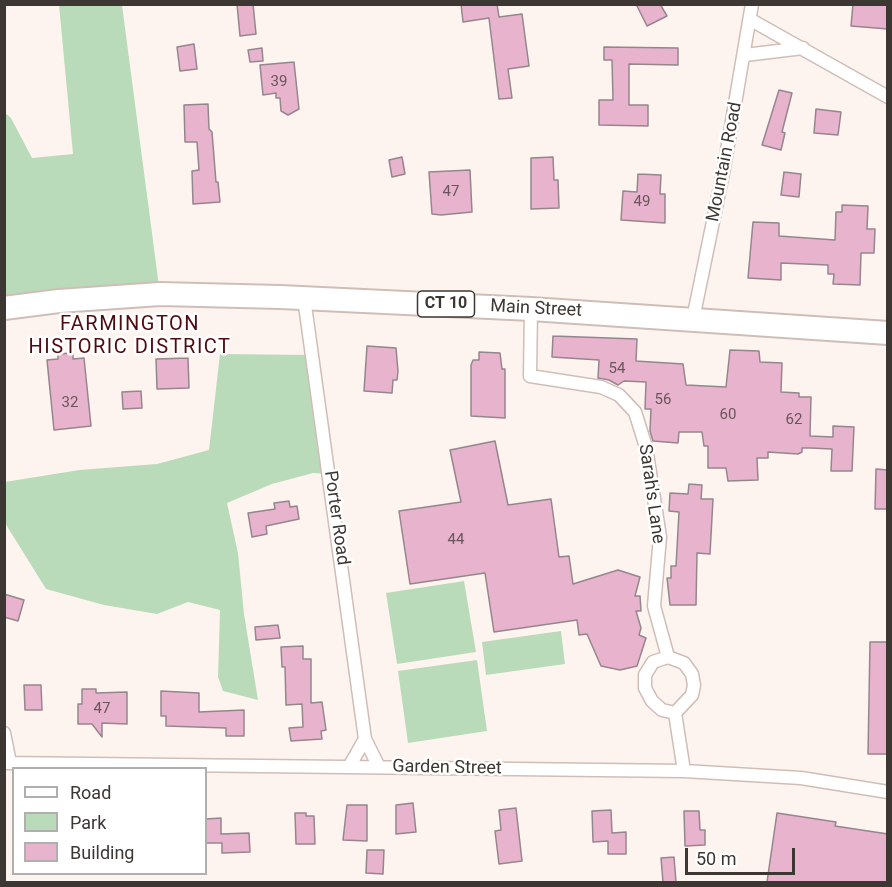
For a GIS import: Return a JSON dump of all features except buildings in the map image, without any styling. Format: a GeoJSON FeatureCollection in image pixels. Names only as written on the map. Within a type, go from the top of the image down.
{"type":"FeatureCollection","features":[{"type":"Feature","properties":{"kind":"highway","name":"Main Street"},"geometry":{"type":"LineString","coordinates":[[4,308],[59,301],[160,294],[304,298],[531,309],[888,333]]}},
{"type":"Feature","properties":{"kind":"street","name":"Mountain Road"},"geometry":{"type":"LineString","coordinates":[[693,319],[745,55],[752,4]]}},
{"type":"Feature","properties":{"kind":"street"},"geometry":{"type":"LineString","coordinates":[[751,21],[888,97]]}},
{"type":"Feature","properties":{"kind":"street"},"geometry":{"type":"LineString","coordinates":[[745,55],[803,48]]}},
{"type":"Feature","properties":{"kind":"street","name":"Porter Road"},"geometry":{"type":"LineString","coordinates":[[304,298],[365,739],[379,767]]}},
{"type":"Feature","properties":{"kind":"street","name":"Sarah's Lane"},"geometry":{"type":"LineString","coordinates":[[531,309],[530,376],[601,387],[619,395],[635,412],[646,447],[660,537],[654,606],[668,657]]}},
{"type":"Feature","properties":{"kind":"street"},"geometry":{"type":"LineString","coordinates":[[668,657],[684,663],[692,674],[694,685],[692,695],[675,713],[657,706],[645,688],[645,675],[653,662],[668,657]]}},
{"type":"Feature","properties":{"kind":"street"},"geometry":{"type":"LineString","coordinates":[[675,713],[684,771]]}},
{"type":"Feature","properties":{"kind":"street"},"geometry":{"type":"LineString","coordinates":[[4,733],[7,763]]}},
{"type":"Feature","properties":{"kind":"street"},"geometry":{"type":"LineString","coordinates":[[349,767],[365,739]]}},
{"type":"Feature","properties":{"kind":"street","name":"Garden Street"},"geometry":{"type":"LineString","coordinates":[[7,763],[684,771],[801,778],[888,792]]}},
{"type":"Feature","properties":{"kind":"green space"},"geometry":{"type":"Polygon","coordinates":[[[59,5],[122,5],[160,294],[5,308],[4,112],[11,118],[32,158],[73,154],[59,5]]]}},
{"type":"Feature","properties":{"kind":"green space"},"geometry":{"type":"Polygon","coordinates":[[[220,354],[313,355],[330,474],[313,473],[272,484],[227,503],[238,553],[244,614],[258,700],[223,691],[218,677],[220,610],[188,602],[157,614],[104,605],[46,589],[5,523],[5,482],[79,470],[157,464],[209,450],[220,354]]]}},
{"type":"Feature","properties":{"kind":"green space"},"geometry":{"type":"Polygon","coordinates":[[[464,581],[476,652],[397,664],[386,593],[464,581]]]}},
{"type":"Feature","properties":{"kind":"green space"},"geometry":{"type":"Polygon","coordinates":[[[561,631],[565,664],[486,675],[482,642],[561,631]]]}},
{"type":"Feature","properties":{"kind":"green space"},"geometry":{"type":"Polygon","coordinates":[[[477,660],[487,731],[408,743],[398,671],[477,660]]]}},
{"type":"Feature","properties":{"kind":"district","name":"FARMINGTON HISTORIC DISTRICT"},"geometry":{"type":"Point","coordinates":[130,336]}}]}
